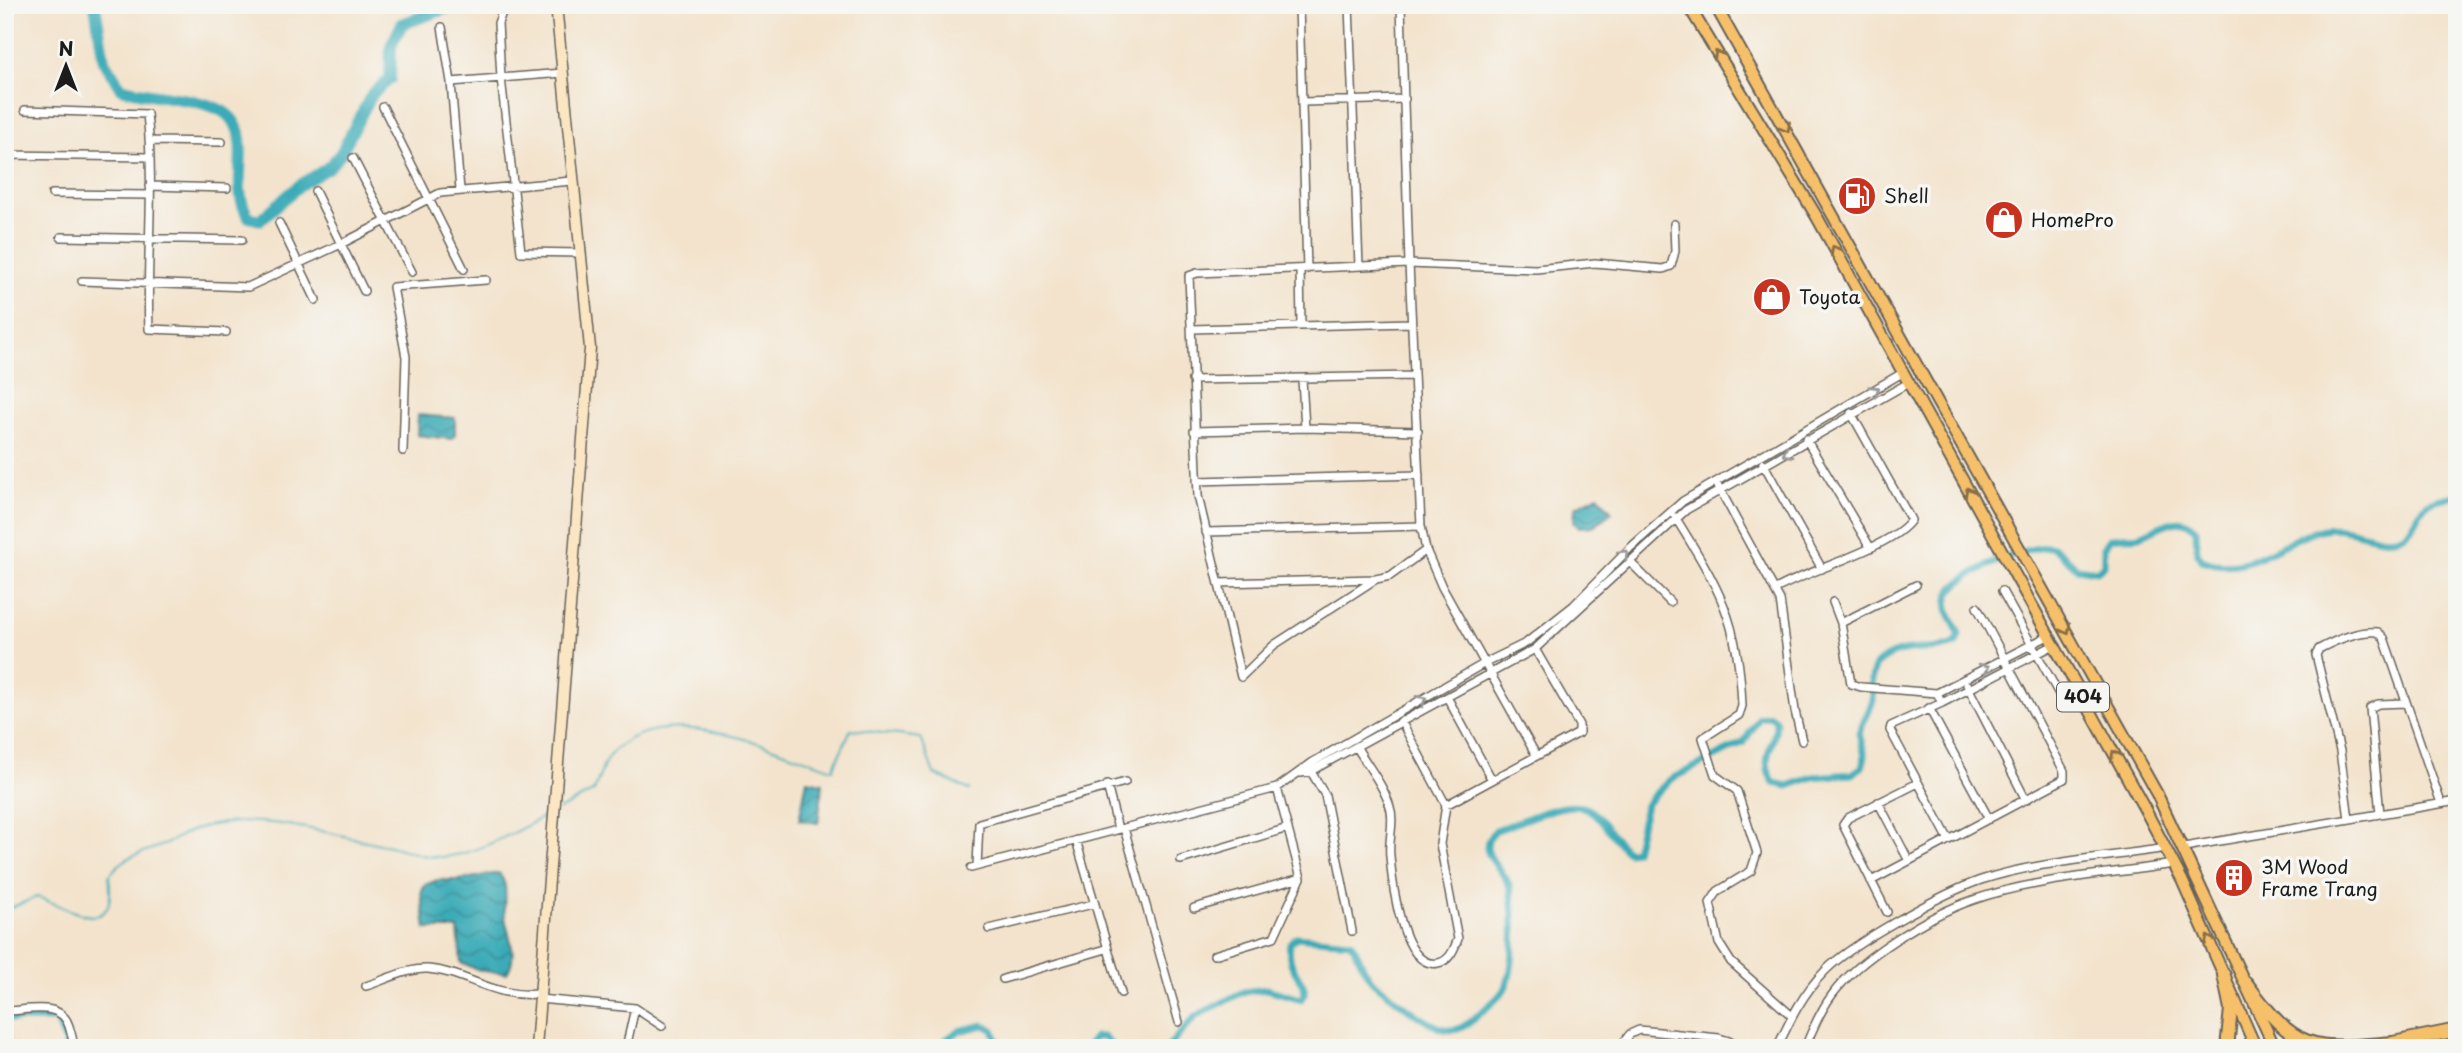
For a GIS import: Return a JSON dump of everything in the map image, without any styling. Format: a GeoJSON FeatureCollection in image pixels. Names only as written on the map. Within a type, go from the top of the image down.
{"type":"FeatureCollection","features":[{"type":"Feature","properties":{"kind":"highway"},"geometry":{"type":"LineString","coordinates":[[2224,975],[2231,1009],[2227,1048]]}},
{"type":"Feature","properties":{"kind":"highway"},"geometry":{"type":"LineString","coordinates":[[2246,983],[2281,1028],[2305,1041],[2341,1048],[2393,1043]]}},
{"type":"Feature","properties":{"kind":"highway"},"geometry":{"type":"LineString","coordinates":[[2374,1048],[2457,1030]]}},
{"type":"Feature","properties":{"kind":"main road","name":"404"},"geometry":{"type":"LineString","coordinates":[[1688,5],[1817,217],[2166,848],[2256,1048]]}},
{"type":"Feature","properties":{"kind":"main road","name":"404"},"geometry":{"type":"LineString","coordinates":[[1715,5],[2018,544],[2184,847],[2275,1048]]}},
{"type":"Feature","properties":{"kind":"main road"},"geometry":{"type":"LineString","coordinates":[[2166,848],[2184,847]]}},
{"type":"Feature","properties":{"kind":"main road"},"geometry":{"type":"LineString","coordinates":[[2174,864],[2184,847]]}},
{"type":"Feature","properties":{"kind":"street"},"geometry":{"type":"LineString","coordinates":[[505,5],[498,23],[501,78],[520,252],[580,253]]}},
{"type":"Feature","properties":{"kind":"street"},"geometry":{"type":"LineString","coordinates":[[536,1048],[590,348],[556,5]]}},
{"type":"Feature","properties":{"kind":"street"},"geometry":{"type":"LineString","coordinates":[[1299,5],[1303,102],[1301,326]]}},
{"type":"Feature","properties":{"kind":"street"},"geometry":{"type":"LineString","coordinates":[[1349,5],[1359,266]]}},
{"type":"Feature","properties":{"kind":"street"},"geometry":{"type":"LineString","coordinates":[[1401,5],[1411,323],[1421,526],[1426,550],[1442,587],[1536,755]]}},
{"type":"Feature","properties":{"kind":"street"},"geometry":{"type":"LineString","coordinates":[[442,27],[451,82],[460,190]]}},
{"type":"Feature","properties":{"kind":"street"},"geometry":{"type":"LineString","coordinates":[[451,82],[563,74]]}},
{"type":"Feature","properties":{"kind":"street"},"geometry":{"type":"LineString","coordinates":[[1303,102],[1405,99]]}},
{"type":"Feature","properties":{"kind":"street"},"geometry":{"type":"LineString","coordinates":[[383,107],[464,269]]}},
{"type":"Feature","properties":{"kind":"street"},"geometry":{"type":"LineString","coordinates":[[25,110],[147,114],[150,141],[147,284],[149,329],[226,332]]}},
{"type":"Feature","properties":{"kind":"street"},"geometry":{"type":"LineString","coordinates":[[150,141],[222,142]]}},
{"type":"Feature","properties":{"kind":"street"},"geometry":{"type":"LineString","coordinates":[[5,155],[150,157]]}},
{"type":"Feature","properties":{"kind":"street"},"geometry":{"type":"LineString","coordinates":[[353,158],[412,272]]}},
{"type":"Feature","properties":{"kind":"street"},"geometry":{"type":"LineString","coordinates":[[82,281],[248,287],[341,244],[440,193],[572,181]]}},
{"type":"Feature","properties":{"kind":"street"},"geometry":{"type":"LineString","coordinates":[[150,186],[227,188]]}},
{"type":"Feature","properties":{"kind":"street"},"geometry":{"type":"LineString","coordinates":[[315,191],[364,291]]}},
{"type":"Feature","properties":{"kind":"street"},"geometry":{"type":"LineString","coordinates":[[52,194],[150,195]]}},
{"type":"Feature","properties":{"kind":"street"},"geometry":{"type":"LineString","coordinates":[[279,223],[316,300]]}},
{"type":"Feature","properties":{"kind":"street"},"geometry":{"type":"LineString","coordinates":[[1376,579],[1274,645],[1241,677],[1206,532],[1197,481],[1189,276],[1197,273],[1409,264],[1536,269],[1595,263],[1663,269],[1671,266],[1675,251],[1674,224]]}},
{"type":"Feature","properties":{"kind":"street"},"geometry":{"type":"LineString","coordinates":[[61,237],[242,240]]}},
{"type":"Feature","properties":{"kind":"street"},"geometry":{"type":"LineString","coordinates":[[403,451],[406,358],[393,287],[486,280]]}},
{"type":"Feature","properties":{"kind":"street"},"geometry":{"type":"LineString","coordinates":[[1192,329],[1411,323]]}},
{"type":"Feature","properties":{"kind":"street"},"geometry":{"type":"LineString","coordinates":[[1192,380],[1415,376]]}},
{"type":"Feature","properties":{"kind":"street"},"geometry":{"type":"LineString","coordinates":[[1309,769],[1550,627],[1671,510],[1715,481],[1847,406],[1907,377]]}},
{"type":"Feature","properties":{"kind":"street"},"geometry":{"type":"LineString","coordinates":[[1125,782],[979,822],[974,867],[1277,788],[1300,773],[1356,746],[1535,649],[1676,518],[1853,415],[1907,377]]}},
{"type":"Feature","properties":{"kind":"street"},"geometry":{"type":"LineString","coordinates":[[1301,379],[1305,428]]}},
{"type":"Feature","properties":{"kind":"street"},"geometry":{"type":"LineString","coordinates":[[1776,589],[1798,576],[1822,569],[1870,547],[1911,520],[1847,406]]}},
{"type":"Feature","properties":{"kind":"street"},"geometry":{"type":"LineString","coordinates":[[1195,431],[1305,428],[1418,431]]}},
{"type":"Feature","properties":{"kind":"street"},"geometry":{"type":"LineString","coordinates":[[1802,431],[1870,547]]}},
{"type":"Feature","properties":{"kind":"street"},"geometry":{"type":"LineString","coordinates":[[1759,456],[1822,569]]}},
{"type":"Feature","properties":{"kind":"street"},"geometry":{"type":"LineString","coordinates":[[1197,481],[1419,475]]}},
{"type":"Feature","properties":{"kind":"street"},"geometry":{"type":"LineString","coordinates":[[1715,481],[1776,589],[1783,613],[1795,711],[1802,741]]}},
{"type":"Feature","properties":{"kind":"street"},"geometry":{"type":"LineString","coordinates":[[1671,510],[1726,603],[1739,659],[1742,706],[1739,715],[1703,738],[1703,744],[1715,775],[1737,791],[1757,853],[1751,872],[1718,891],[1710,903],[1720,943],[1731,962],[1792,1016]]}},
{"type":"Feature","properties":{"kind":"street"},"geometry":{"type":"LineString","coordinates":[[1206,532],[1421,526]]}},
{"type":"Feature","properties":{"kind":"street"},"geometry":{"type":"LineString","coordinates":[[1219,583],[1376,579],[1390,576],[1426,550]]}},
{"type":"Feature","properties":{"kind":"street"},"geometry":{"type":"LineString","coordinates":[[1630,562],[1671,602]]}},
{"type":"Feature","properties":{"kind":"street"},"geometry":{"type":"LineString","coordinates":[[1841,623],[1916,585]]}},
{"type":"Feature","properties":{"kind":"street"},"geometry":{"type":"LineString","coordinates":[[2002,590],[2059,694]]}},
{"type":"Feature","properties":{"kind":"street"},"geometry":{"type":"LineString","coordinates":[[1833,602],[1841,623],[1849,679],[1854,687],[1937,693],[2032,644],[2051,640]]}},
{"type":"Feature","properties":{"kind":"street"},"geometry":{"type":"LineString","coordinates":[[1871,881],[2026,800],[2065,776],[1978,607]]}},
{"type":"Feature","properties":{"kind":"street"},"geometry":{"type":"LineString","coordinates":[[2349,819],[2340,751],[2316,655],[2319,649],[2368,631],[2378,632],[2384,638],[2441,803]]}},
{"type":"Feature","properties":{"kind":"street"},"geometry":{"type":"LineString","coordinates":[[1949,840],[1890,730],[2037,654],[2051,640]]}},
{"type":"Feature","properties":{"kind":"street"},"geometry":{"type":"LineString","coordinates":[[1446,805],[1579,733],[1580,729],[1535,649]]}},
{"type":"Feature","properties":{"kind":"street"},"geometry":{"type":"LineString","coordinates":[[1964,679],[2026,800]]}},
{"type":"Feature","properties":{"kind":"street"},"geometry":{"type":"LineString","coordinates":[[1937,693],[1942,703]]}},
{"type":"Feature","properties":{"kind":"street"},"geometry":{"type":"LineString","coordinates":[[1447,697],[1492,780]]}},
{"type":"Feature","properties":{"kind":"street"},"geometry":{"type":"LineString","coordinates":[[2380,814],[2370,708],[2378,704],[2406,703]]}},
{"type":"Feature","properties":{"kind":"street"},"geometry":{"type":"LineString","coordinates":[[1929,708],[1989,819]]}},
{"type":"Feature","properties":{"kind":"street"},"geometry":{"type":"LineString","coordinates":[[1356,746],[1391,808],[1390,855],[1406,941],[1416,957],[1430,964],[1442,962],[1452,954],[1458,939],[1440,844],[1446,805],[1401,721]]}},
{"type":"Feature","properties":{"kind":"street"},"geometry":{"type":"LineString","coordinates":[[1309,769],[1325,795],[1352,930]]}},
{"type":"Feature","properties":{"kind":"street"},"geometry":{"type":"LineString","coordinates":[[1887,912],[1843,825],[1848,817],[1918,783]]}},
{"type":"Feature","properties":{"kind":"street"},"geometry":{"type":"LineString","coordinates":[[1107,785],[1180,1022]]}},
{"type":"Feature","properties":{"kind":"street"},"geometry":{"type":"LineString","coordinates":[[1214,955],[1274,937],[1301,878],[1277,788]]}},
{"type":"Feature","properties":{"kind":"street"},"geometry":{"type":"LineString","coordinates":[[2184,847],[2457,801]]}},
{"type":"Feature","properties":{"kind":"street"},"geometry":{"type":"LineString","coordinates":[[1878,802],[1909,861]]}},
{"type":"Feature","properties":{"kind":"street"},"geometry":{"type":"LineString","coordinates":[[1181,860],[1288,828]]}},
{"type":"Feature","properties":{"kind":"street"},"geometry":{"type":"LineString","coordinates":[[1076,840],[1121,993]]}},
{"type":"Feature","properties":{"kind":"street"},"geometry":{"type":"LineString","coordinates":[[1777,1048],[1792,1016],[1826,969],[1954,891],[2007,874],[2166,848]]}},
{"type":"Feature","properties":{"kind":"street"},"geometry":{"type":"LineString","coordinates":[[1805,1048],[1824,1007],[1850,976],[1879,952],[1950,910],[2000,892],[2174,864]]}},
{"type":"Feature","properties":{"kind":"street"},"geometry":{"type":"LineString","coordinates":[[1194,908],[1301,878]]}},
{"type":"Feature","properties":{"kind":"street"},"geometry":{"type":"LineString","coordinates":[[989,929],[1093,904]]}},
{"type":"Feature","properties":{"kind":"street"},"geometry":{"type":"LineString","coordinates":[[1003,979],[1106,949]]}},
{"type":"Feature","properties":{"kind":"street"},"geometry":{"type":"LineString","coordinates":[[366,986],[409,971],[428,969],[500,992],[635,1008],[662,1026]]}},
{"type":"Feature","properties":{"kind":"street"},"geometry":{"type":"LineString","coordinates":[[5,1011],[46,1008],[61,1013],[67,1020],[73,1048]]}},
{"type":"Feature","properties":{"kind":"street"},"geometry":{"type":"LineString","coordinates":[[626,1048],[635,1008]]}},
{"type":"Feature","properties":{"kind":"street"},"geometry":{"type":"LineString","coordinates":[[1619,1048],[1630,1034],[1639,1030],[1719,1038],[1752,1048]]}},
{"type":"Feature","properties":{"kind":"water"},"geometry":{"type":"Polygon","coordinates":[[[418,415],[455,418],[455,435],[451,439],[417,435],[418,415]]]}},
{"type":"Feature","properties":{"kind":"water"},"geometry":{"type":"Polygon","coordinates":[[[1598,495],[1612,512],[1593,526],[1579,527],[1574,523],[1575,507],[1598,495]]]}},
{"type":"Feature","properties":{"kind":"water"},"geometry":{"type":"Polygon","coordinates":[[[807,780],[823,783],[818,823],[799,820],[807,780]]]}},
{"type":"Feature","properties":{"kind":"water"},"geometry":{"type":"Polygon","coordinates":[[[499,873],[505,884],[504,911],[512,945],[512,959],[507,973],[482,971],[461,963],[458,929],[426,929],[421,893],[425,885],[437,880],[459,880],[499,873]]]}},
{"type":"Feature","properties":{"kind":"waterway"},"geometry":{"type":"LineString","coordinates":[[95,5],[104,61],[121,88],[205,104],[230,117],[241,142],[242,203],[249,217],[260,220],[300,185],[329,167],[341,153],[372,94],[390,79],[391,46],[402,24],[456,5]]}},
{"type":"Feature","properties":{"kind":"waterway"},"geometry":{"type":"LineString","coordinates":[[1167,1048],[1196,1016],[1243,992],[1267,989],[1301,999],[1305,994],[1304,988],[1289,953],[1290,943],[1296,937],[1350,942],[1374,983],[1411,1011],[1442,1028],[1455,1030],[1463,1027],[1500,995],[1509,979],[1511,968],[1511,893],[1509,884],[1493,861],[1487,846],[1496,830],[1547,811],[1574,806],[1586,808],[1595,814],[1623,848],[1628,852],[1635,851],[1646,805],[1655,794],[1671,779],[1744,742],[1759,718],[1770,716],[1776,720],[1776,729],[1767,765],[1774,783],[1788,786],[1813,777],[1852,774],[1862,767],[1865,756],[1859,733],[1873,701],[1872,678],[1875,666],[1896,653],[1947,647],[1956,643],[1959,635],[1949,613],[1948,598],[1963,580],[1994,563],[2028,550],[2053,547],[2077,568],[2097,571],[2104,565],[2104,547],[2110,539],[2139,536],[2168,523],[2182,522],[2196,530],[2197,552],[2202,560],[2235,564],[2250,561],[2309,533],[2324,529],[2343,529],[2382,538],[2399,537],[2408,532],[2426,505],[2457,495]]}},
{"type":"Feature","properties":{"kind":"waterway"},"geometry":{"type":"LineString","coordinates":[[559,810],[594,791],[609,756],[631,739],[657,730],[686,728],[749,740],[833,769],[851,729],[921,738],[934,774],[969,790]]}},
{"type":"Feature","properties":{"kind":"waterway"},"geometry":{"type":"LineString","coordinates":[[5,910],[37,897],[78,913],[100,915],[107,909],[110,896],[109,876],[121,864],[192,830],[219,824],[243,822],[290,825],[420,855],[442,857],[470,852],[550,814]]}},
{"type":"Feature","properties":{"kind":"waterway"},"geometry":{"type":"LineString","coordinates":[[5,1019],[57,1019],[67,1048]]}},
{"type":"Feature","properties":{"kind":"waterway"},"geometry":{"type":"LineString","coordinates":[[934,1048],[959,1031],[984,1025],[993,1030],[1000,1048]]}},
{"type":"Feature","properties":{"kind":"waterway"},"geometry":{"type":"LineString","coordinates":[[1086,1048],[1095,1037],[1103,1037],[1115,1048]]}},
{"type":"Feature","properties":{"kind":"place","name":"Shell"},"geometry":{"type":"Point","coordinates":[1857,196]}},
{"type":"Feature","properties":{"kind":"place","name":"HomePro"},"geometry":{"type":"Point","coordinates":[2004,220]}},
{"type":"Feature","properties":{"kind":"place","name":"Toyota"},"geometry":{"type":"Point","coordinates":[1772,297]}},
{"type":"Feature","properties":{"kind":"place","name":"3M Wood Frame Trang"},"geometry":{"type":"Point","coordinates":[2234,878]}}]}
